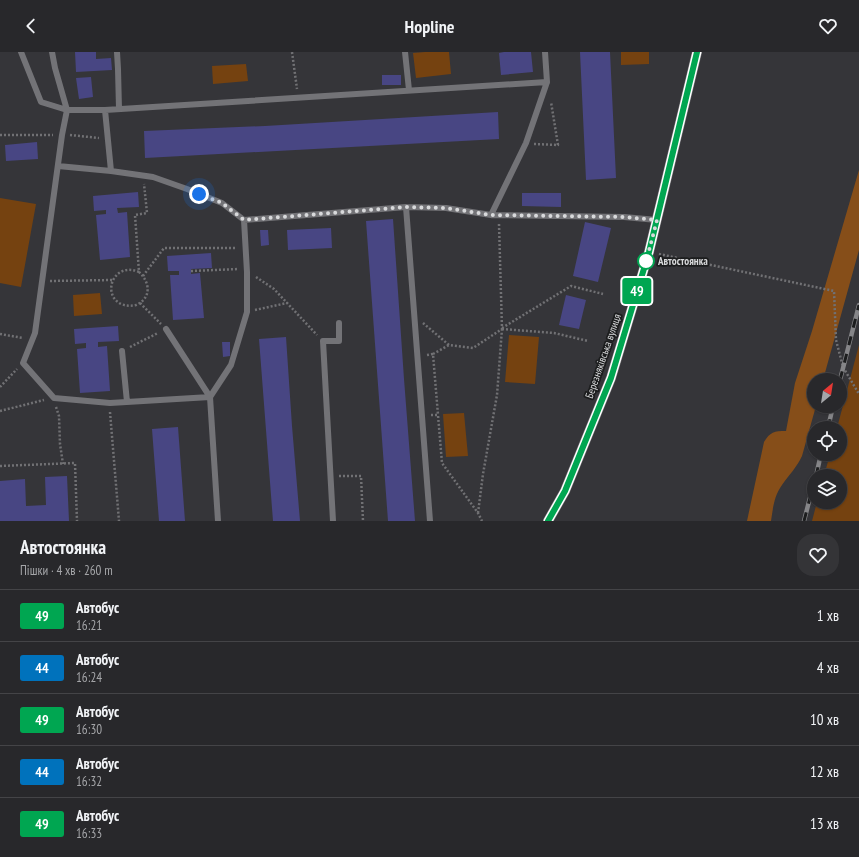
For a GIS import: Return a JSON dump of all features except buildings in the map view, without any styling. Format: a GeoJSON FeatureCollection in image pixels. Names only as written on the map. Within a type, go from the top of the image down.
{"type":"FeatureCollection","features":[{"type":"Feature","properties":{"kind":"street","name":"Березняківська вулиця"},"geometry":{"type":"LineString","coordinates":[[548,521],[565,491],[611,378],[649,252],[697,52]]}},
{"type":"Feature","properties":{"kind":"lane"},"geometry":{"type":"LineString","coordinates":[[21,52],[41,102],[67,110],[105,110],[547,82]]}},
{"type":"Feature","properties":{"kind":"lane"},"geometry":{"type":"LineString","coordinates":[[52,52],[67,110],[62,135],[35,333],[23,363],[54,398],[110,403],[210,397]]}},
{"type":"Feature","properties":{"kind":"lane"},"geometry":{"type":"LineString","coordinates":[[117,52],[119,109]]}},
{"type":"Feature","properties":{"kind":"lane"},"geometry":{"type":"LineString","coordinates":[[405,52],[409,90]]}},
{"type":"Feature","properties":{"kind":"lane"},"geometry":{"type":"LineString","coordinates":[[491,215],[526,143],[547,82],[545,52]]}},
{"type":"Feature","properties":{"kind":"lane"},"geometry":{"type":"LineString","coordinates":[[105,110],[111,171]]}},
{"type":"Feature","properties":{"kind":"lane"},"geometry":{"type":"LineString","coordinates":[[58,166],[153,177],[222,203],[244,220],[406,207],[446,208],[491,215],[624,217],[657,220]]}},
{"type":"Feature","properties":{"kind":"lane"},"geometry":{"type":"LineString","coordinates":[[406,207],[430,521]]}},
{"type":"Feature","properties":{"kind":"lane"},"geometry":{"type":"LineString","coordinates":[[210,397],[231,365],[247,312],[247,271],[244,220]]}},
{"type":"Feature","properties":{"kind":"lane"},"geometry":{"type":"LineString","coordinates":[[333,521],[323,341],[340,341],[339,323]]}},
{"type":"Feature","properties":{"kind":"lane"},"geometry":{"type":"LineString","coordinates":[[166,329],[210,397],[218,521]]}},
{"type":"Feature","properties":{"kind":"lane"},"geometry":{"type":"LineString","coordinates":[[122,351],[127,402]]}},
{"type":"Feature","properties":{"kind":"path"},"geometry":{"type":"LineString","coordinates":[[292,52],[298,98]]}},
{"type":"Feature","properties":{"kind":"path"},"geometry":{"type":"LineString","coordinates":[[526,143],[558,145],[547,82]]}},
{"type":"Feature","properties":{"kind":"path"},"geometry":{"type":"LineString","coordinates":[[0,135],[62,135],[108,139]]}},
{"type":"Feature","properties":{"kind":"path"},"geometry":{"type":"LineString","coordinates":[[139,272],[135,215],[147,213],[142,176]]}},
{"type":"Feature","properties":{"kind":"path"},"geometry":{"type":"LineString","coordinates":[[478,513],[483,474],[497,395],[502,329],[499,215]]}},
{"type":"Feature","properties":{"kind":"path"},"geometry":{"type":"LineString","coordinates":[[143,276],[164,248],[245,248]]}},
{"type":"Feature","properties":{"kind":"path"},"geometry":{"type":"LineString","coordinates":[[649,252],[834,291],[836,340],[843,367],[859,394]]}},
{"type":"Feature","properties":{"kind":"path"},"geometry":{"type":"LineString","coordinates":[[133,270],[139,272],[143,276],[148,287],[144,299],[140,303],[128,306],[117,302],[111,291],[111,285],[116,275],[122,271],[133,270]]}},
{"type":"Feature","properties":{"kind":"path"},"geometry":{"type":"LineString","coordinates":[[191,271],[247,271],[274,289],[323,341]]}},
{"type":"Feature","properties":{"kind":"path"},"geometry":{"type":"LineString","coordinates":[[42,281],[113,280]]}},
{"type":"Feature","properties":{"kind":"path"},"geometry":{"type":"LineString","coordinates":[[414,314],[449,345],[473,348],[571,286],[602,294]]}},
{"type":"Feature","properties":{"kind":"path"},"geometry":{"type":"LineString","coordinates":[[122,351],[166,329],[140,303]]}},
{"type":"Feature","properties":{"kind":"path"},"geometry":{"type":"LineString","coordinates":[[247,312],[287,303]]}},
{"type":"Feature","properties":{"kind":"path"},"geometry":{"type":"LineString","coordinates":[[502,329],[554,333],[588,341]]}},
{"type":"Feature","properties":{"kind":"path"},"geometry":{"type":"LineString","coordinates":[[0,334],[33,339]]}},
{"type":"Feature","properties":{"kind":"path"},"geometry":{"type":"LineString","coordinates":[[417,355],[433,354],[449,345]]}},
{"type":"Feature","properties":{"kind":"path"},"geometry":{"type":"LineString","coordinates":[[433,354],[442,463],[478,513],[482,521]]}},
{"type":"Feature","properties":{"kind":"path"},"geometry":{"type":"LineString","coordinates":[[0,387],[23,363]]}},
{"type":"Feature","properties":{"kind":"path"},"geometry":{"type":"LineString","coordinates":[[0,411],[54,398],[59,416],[60,444],[63,464]]}},
{"type":"Feature","properties":{"kind":"path"},"geometry":{"type":"LineString","coordinates":[[110,403],[119,521]]}},
{"type":"Feature","properties":{"kind":"path"},"geometry":{"type":"LineString","coordinates":[[422,416],[438,415]]}},
{"type":"Feature","properties":{"kind":"path"},"geometry":{"type":"LineString","coordinates":[[0,466],[75,463],[77,521]]}},
{"type":"Feature","properties":{"kind":"path"},"geometry":{"type":"LineString","coordinates":[[330,477],[361,476],[363,521]]}},
{"type":"Feature","properties":{"kind":"shaded area"},"geometry":{"type":"Polygon","coordinates":[[[449,52],[451,74],[416,78],[413,53],[449,52]]]}},
{"type":"Feature","properties":{"kind":"shaded area"},"geometry":{"type":"Polygon","coordinates":[[[621,52],[649,52],[649,64],[621,65],[621,52]]]}},
{"type":"Feature","properties":{"kind":"shaded area"},"geometry":{"type":"Polygon","coordinates":[[[246,64],[248,81],[213,84],[212,66],[246,64]]]}},
{"type":"Feature","properties":{"kind":"shaded area"},"geometry":{"type":"Polygon","coordinates":[[[859,170],[859,250],[825,373],[807,373],[807,413],[814,413],[812,421],[807,421],[807,438],[802,456],[777,493],[771,521],[747,521],[764,442],[768,436],[773,433],[778,431],[786,431],[795,383],[812,331],[859,170]]]}},
{"type":"Feature","properties":{"kind":"shaded area"},"geometry":{"type":"Polygon","coordinates":[[[0,198],[36,204],[21,287],[0,283],[0,198]]]}},
{"type":"Feature","properties":{"kind":"shaded area"},"geometry":{"type":"Polygon","coordinates":[[[100,293],[102,314],[74,316],[73,295],[100,293]]]}},
{"type":"Feature","properties":{"kind":"shaded area"},"geometry":{"type":"Polygon","coordinates":[[[509,335],[539,337],[535,384],[505,382],[509,335]]]}},
{"type":"Feature","properties":{"kind":"shaded area"},"geometry":{"type":"Polygon","coordinates":[[[859,345],[859,521],[812,521],[815,509],[847,509],[847,469],[826,469],[828,461],[847,461],[847,421],[839,421],[841,413],[847,413],[847,390],[859,345]]]}},
{"type":"Feature","properties":{"kind":"shaded area"},"geometry":{"type":"Polygon","coordinates":[[[464,413],[468,456],[446,457],[443,414],[464,413]]]}},
{"type":"Feature","properties":{"kind":"railway"},"geometry":{"type":"LineString","coordinates":[[842,373],[859,305]]}},
{"type":"Feature","properties":{"kind":"railway"},"geometry":{"type":"LineString","coordinates":[[830,421],[831,413]]}},
{"type":"Feature","properties":{"kind":"railway"},"geometry":{"type":"LineString","coordinates":[[818,469],[819,461]]}},
{"type":"Feature","properties":{"kind":"railway"},"geometry":{"type":"LineString","coordinates":[[804,521],[807,509]]}},
{"type":"Feature","properties":{"kind":"bus line","name":"49"},"geometry":{"type":"LineString","coordinates":[[548,521],[565,491],[611,378],[644,271],[697,52]]}},
{"type":"Feature","properties":{"kind":"place","name":"Автостоянка"},"geometry":{"type":"Point","coordinates":[646,261]}},
{"type":"Feature","properties":{"kind":"route"},"geometry":{"type":"LineString","coordinates":[[199,194],[222,203],[244,220],[406,207],[446,208],[491,215],[624,217],[657,220],[646,261]]}}]}
